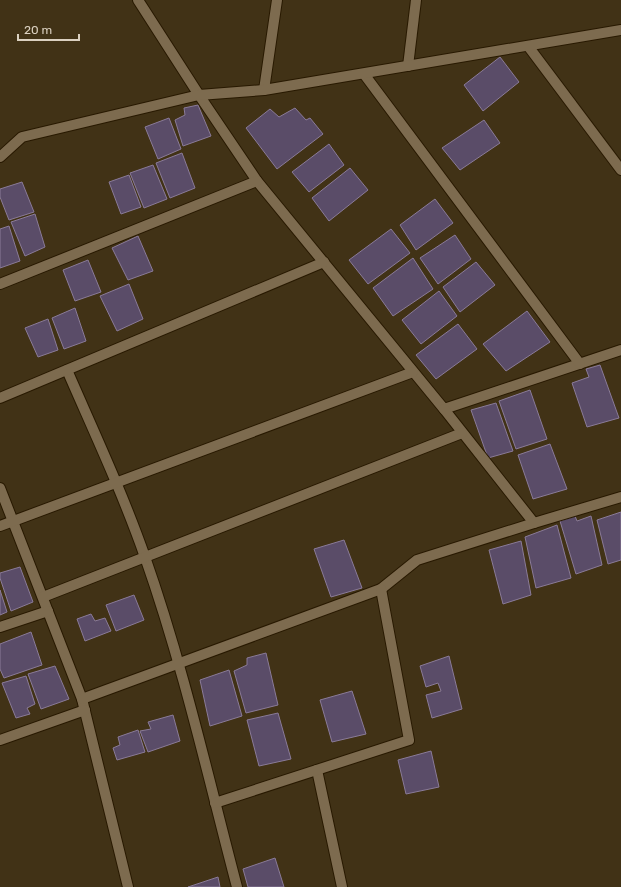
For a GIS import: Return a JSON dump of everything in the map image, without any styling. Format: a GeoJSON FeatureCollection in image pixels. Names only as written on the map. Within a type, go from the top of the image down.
{"type":"FeatureCollection","features":[{"type":"Feature","properties":{"kind":"street"},"geometry":{"type":"LineString","coordinates":[[138,0],[199,95],[257,181],[444,409],[534,523]]}},
{"type":"Feature","properties":{"kind":"street"},"geometry":{"type":"LineString","coordinates":[[264,90],[277,0]]}},
{"type":"Feature","properties":{"kind":"street"},"geometry":{"type":"LineString","coordinates":[[408,66],[416,0]]}},
{"type":"Feature","properties":{"kind":"street"},"geometry":{"type":"LineString","coordinates":[[0,157],[22,137],[199,95],[264,90],[621,30]]}},
{"type":"Feature","properties":{"kind":"street"},"geometry":{"type":"LineString","coordinates":[[528,46],[621,170]]}},
{"type":"Feature","properties":{"kind":"street"},"geometry":{"type":"LineString","coordinates":[[364,74],[580,364]]}},
{"type":"Feature","properties":{"kind":"street"},"geometry":{"type":"LineString","coordinates":[[0,284],[257,181]]}},
{"type":"Feature","properties":{"kind":"street"},"geometry":{"type":"LineString","coordinates":[[0,398],[324,262]]}},
{"type":"Feature","properties":{"kind":"street"},"geometry":{"type":"LineString","coordinates":[[444,409],[621,350]]}},
{"type":"Feature","properties":{"kind":"street"},"geometry":{"type":"LineString","coordinates":[[67,370],[116,483],[145,557],[179,663],[237,887]]}},
{"type":"Feature","properties":{"kind":"street"},"geometry":{"type":"LineString","coordinates":[[0,526],[413,372]]}},
{"type":"Feature","properties":{"kind":"street"},"geometry":{"type":"LineString","coordinates":[[43,597],[462,433]]}},
{"type":"Feature","properties":{"kind":"street"},"geometry":{"type":"LineString","coordinates":[[0,488],[82,699],[128,887]]}},
{"type":"Feature","properties":{"kind":"street"},"geometry":{"type":"LineString","coordinates":[[82,699],[381,589],[417,560],[621,497]]}},
{"type":"Feature","properties":{"kind":"street"},"geometry":{"type":"LineString","coordinates":[[215,803],[408,740],[381,589]]}},
{"type":"Feature","properties":{"kind":"street"},"geometry":{"type":"LineString","coordinates":[[0,627],[48,611]]}},
{"type":"Feature","properties":{"kind":"street"},"geometry":{"type":"LineString","coordinates":[[0,740],[85,710]]}},
{"type":"Feature","properties":{"kind":"street"},"geometry":{"type":"LineString","coordinates":[[317,770],[342,887]]}},
{"type":"Feature","properties":{"kind":"building"},"geometry":{"type":"Polygon","coordinates":[[[500,57],[519,82],[483,111],[464,85],[500,57]]]}},
{"type":"Feature","properties":{"kind":"building"},"geometry":{"type":"Polygon","coordinates":[[[198,105],[211,136],[183,146],[175,120],[185,115],[184,108],[198,105]]]}},
{"type":"Feature","properties":{"kind":"building"},"geometry":{"type":"Polygon","coordinates":[[[295,108],[306,120],[310,118],[323,134],[277,169],[246,128],[270,109],[279,117],[295,108]]]}},
{"type":"Feature","properties":{"kind":"building"},"geometry":{"type":"Polygon","coordinates":[[[169,118],[181,149],[158,159],[145,127],[169,118]]]}},
{"type":"Feature","properties":{"kind":"building"},"geometry":{"type":"Polygon","coordinates":[[[484,120],[500,143],[460,170],[442,148],[484,120]]]}},
{"type":"Feature","properties":{"kind":"building"},"geometry":{"type":"Polygon","coordinates":[[[329,144],[344,165],[309,192],[292,172],[329,144]]]}},
{"type":"Feature","properties":{"kind":"building"},"geometry":{"type":"Polygon","coordinates":[[[182,153],[195,188],[170,198],[156,163],[182,153]]]}},
{"type":"Feature","properties":{"kind":"building"},"geometry":{"type":"Polygon","coordinates":[[[153,165],[167,199],[144,208],[130,173],[153,165]]]}},
{"type":"Feature","properties":{"kind":"building"},"geometry":{"type":"Polygon","coordinates":[[[350,168],[368,190],[329,221],[312,198],[350,168]]]}},
{"type":"Feature","properties":{"kind":"building"},"geometry":{"type":"Polygon","coordinates":[[[129,175],[141,207],[121,214],[109,182],[129,175]]]}},
{"type":"Feature","properties":{"kind":"building"},"geometry":{"type":"Polygon","coordinates":[[[22,182],[34,212],[9,220],[0,197],[0,189],[22,182]]]}},
{"type":"Feature","properties":{"kind":"building"},"geometry":{"type":"Polygon","coordinates":[[[435,199],[453,223],[416,250],[400,225],[435,199]]]}},
{"type":"Feature","properties":{"kind":"building"},"geometry":{"type":"Polygon","coordinates":[[[35,214],[45,247],[25,256],[11,222],[35,214]]]}},
{"type":"Feature","properties":{"kind":"building"},"geometry":{"type":"Polygon","coordinates":[[[9,226],[20,261],[0,268],[0,229],[9,226]]]}},
{"type":"Feature","properties":{"kind":"building"},"geometry":{"type":"Polygon","coordinates":[[[391,229],[410,253],[368,284],[349,260],[391,229]]]}},
{"type":"Feature","properties":{"kind":"building"},"geometry":{"type":"Polygon","coordinates":[[[455,235],[471,259],[438,284],[420,258],[455,235]]]}},
{"type":"Feature","properties":{"kind":"building"},"geometry":{"type":"Polygon","coordinates":[[[138,236],[153,271],[128,280],[112,248],[138,236]]]}},
{"type":"Feature","properties":{"kind":"building"},"geometry":{"type":"Polygon","coordinates":[[[413,258],[433,289],[393,316],[373,288],[413,258]]]}},
{"type":"Feature","properties":{"kind":"building"},"geometry":{"type":"Polygon","coordinates":[[[88,260],[101,292],[75,301],[63,270],[88,260]]]}},
{"type":"Feature","properties":{"kind":"building"},"geometry":{"type":"Polygon","coordinates":[[[476,262],[495,285],[460,312],[443,287],[476,262]]]}},
{"type":"Feature","properties":{"kind":"building"},"geometry":{"type":"Polygon","coordinates":[[[129,284],[143,319],[117,331],[100,296],[129,284]]]}},
{"type":"Feature","properties":{"kind":"building"},"geometry":{"type":"Polygon","coordinates":[[[439,291],[457,316],[421,344],[402,320],[439,291]]]}},
{"type":"Feature","properties":{"kind":"building"},"geometry":{"type":"Polygon","coordinates":[[[75,308],[86,341],[64,349],[52,318],[75,308]]]}},
{"type":"Feature","properties":{"kind":"building"},"geometry":{"type":"Polygon","coordinates":[[[527,311],[550,342],[506,371],[483,344],[527,311]]]}},
{"type":"Feature","properties":{"kind":"building"},"geometry":{"type":"Polygon","coordinates":[[[48,319],[58,350],[38,357],[25,328],[48,319]]]}},
{"type":"Feature","properties":{"kind":"building"},"geometry":{"type":"Polygon","coordinates":[[[458,324],[477,349],[436,379],[416,355],[458,324]]]}},
{"type":"Feature","properties":{"kind":"building"},"geometry":{"type":"Polygon","coordinates":[[[600,365],[619,418],[587,427],[572,383],[589,377],[586,369],[600,365]]]}},
{"type":"Feature","properties":{"kind":"building"},"geometry":{"type":"Polygon","coordinates":[[[530,390],[547,439],[516,449],[499,401],[530,390]]]}},
{"type":"Feature","properties":{"kind":"building"},"geometry":{"type":"Polygon","coordinates":[[[496,403],[513,451],[488,458],[471,410],[496,403]]]}},
{"type":"Feature","properties":{"kind":"building"},"geometry":{"type":"Polygon","coordinates":[[[550,444],[567,489],[533,499],[518,455],[550,444]]]}},
{"type":"Feature","properties":{"kind":"building"},"geometry":{"type":"Polygon","coordinates":[[[621,512],[621,560],[608,564],[597,520],[621,512]]]}},
{"type":"Feature","properties":{"kind":"building"},"geometry":{"type":"Polygon","coordinates":[[[575,516],[577,521],[591,516],[602,565],[576,574],[560,521],[575,516]]]}},
{"type":"Feature","properties":{"kind":"building"},"geometry":{"type":"Polygon","coordinates":[[[557,525],[571,578],[536,588],[525,537],[557,525]]]}},
{"type":"Feature","properties":{"kind":"building"},"geometry":{"type":"Polygon","coordinates":[[[344,540],[362,588],[331,597],[314,549],[344,540]]]}},
{"type":"Feature","properties":{"kind":"building"},"geometry":{"type":"Polygon","coordinates":[[[521,541],[531,595],[503,604],[489,550],[521,541]]]}},
{"type":"Feature","properties":{"kind":"building"},"geometry":{"type":"Polygon","coordinates":[[[20,567],[33,602],[11,611],[0,578],[0,573],[20,567]]]}},
{"type":"Feature","properties":{"kind":"building"},"geometry":{"type":"Polygon","coordinates":[[[0,590],[7,612],[0,615],[0,590]]]}},
{"type":"Feature","properties":{"kind":"building"},"geometry":{"type":"Polygon","coordinates":[[[134,595],[144,620],[116,631],[106,605],[134,595]]]}},
{"type":"Feature","properties":{"kind":"building"},"geometry":{"type":"Polygon","coordinates":[[[91,614],[95,621],[105,618],[111,631],[85,641],[77,619],[91,614]]]}},
{"type":"Feature","properties":{"kind":"building"},"geometry":{"type":"Polygon","coordinates":[[[31,632],[42,665],[4,678],[0,669],[0,644],[31,632]]]}},
{"type":"Feature","properties":{"kind":"building"},"geometry":{"type":"Polygon","coordinates":[[[266,653],[278,705],[246,713],[234,671],[247,665],[247,658],[266,653]]]}},
{"type":"Feature","properties":{"kind":"building"},"geometry":{"type":"Polygon","coordinates":[[[449,656],[462,709],[432,718],[426,695],[441,691],[438,683],[426,687],[420,666],[449,656]]]}},
{"type":"Feature","properties":{"kind":"building"},"geometry":{"type":"Polygon","coordinates":[[[55,666],[69,699],[41,709],[28,674],[55,666]]]}},
{"type":"Feature","properties":{"kind":"building"},"geometry":{"type":"Polygon","coordinates":[[[229,670],[242,716],[210,726],[200,680],[229,670]]]}},
{"type":"Feature","properties":{"kind":"building"},"geometry":{"type":"Polygon","coordinates":[[[26,676],[35,704],[27,708],[30,714],[16,718],[2,683],[26,676]]]}},
{"type":"Feature","properties":{"kind":"building"},"geometry":{"type":"Polygon","coordinates":[[[352,691],[366,734],[332,742],[320,700],[352,691]]]}},
{"type":"Feature","properties":{"kind":"building"},"geometry":{"type":"Polygon","coordinates":[[[278,713],[291,759],[259,766],[247,720],[278,713]]]}},
{"type":"Feature","properties":{"kind":"building"},"geometry":{"type":"Polygon","coordinates":[[[173,715],[180,741],[148,752],[140,731],[151,729],[148,722],[173,715]]]}},
{"type":"Feature","properties":{"kind":"building"},"geometry":{"type":"Polygon","coordinates":[[[138,730],[145,752],[117,760],[113,748],[120,745],[118,737],[138,730]]]}},
{"type":"Feature","properties":{"kind":"building"},"geometry":{"type":"Polygon","coordinates":[[[431,751],[439,787],[406,794],[398,760],[431,751]]]}},
{"type":"Feature","properties":{"kind":"building"},"geometry":{"type":"Polygon","coordinates":[[[275,858],[284,887],[248,887],[243,869],[275,858]]]}},
{"type":"Feature","properties":{"kind":"building"},"geometry":{"type":"Polygon","coordinates":[[[218,877],[220,887],[188,887],[218,877]]]}}]}
